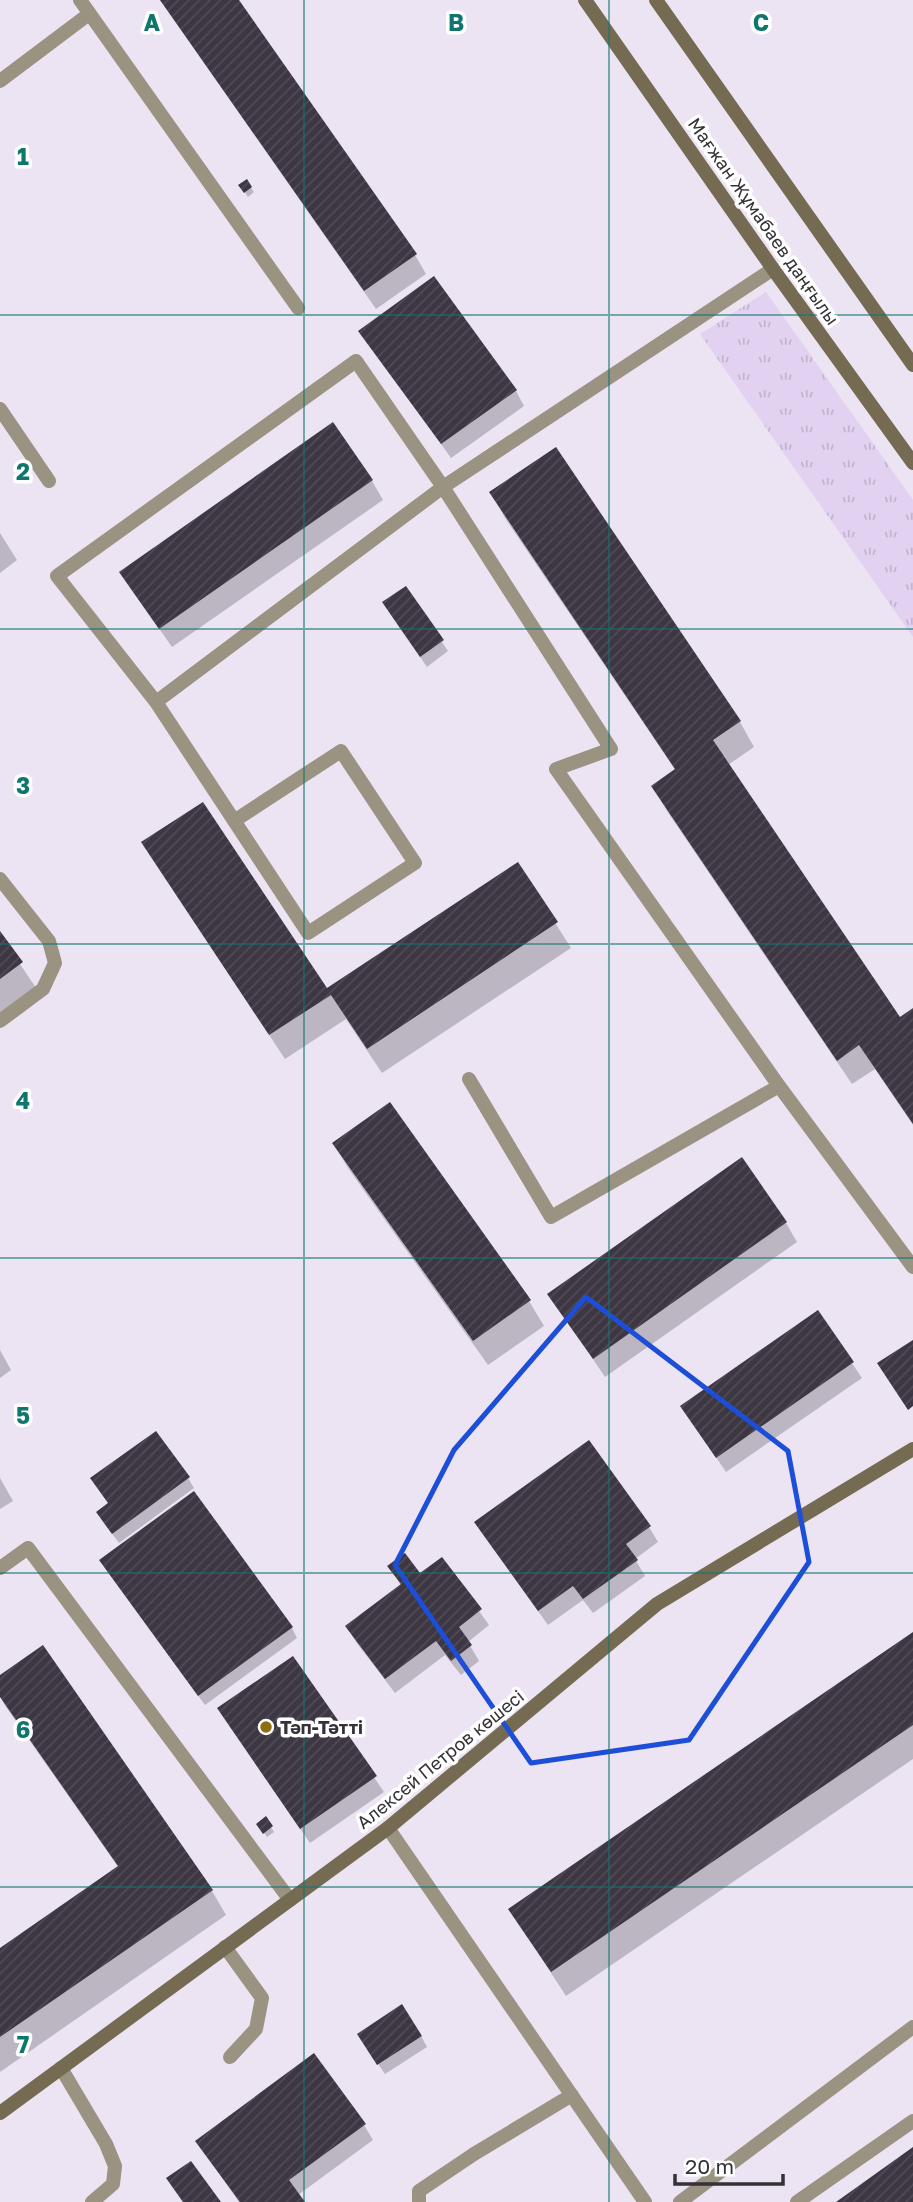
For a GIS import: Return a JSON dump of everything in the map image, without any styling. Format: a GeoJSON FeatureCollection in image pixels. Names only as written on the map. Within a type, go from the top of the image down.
{"type":"FeatureCollection","features":[{"type":"Feature","properties":{"kind":"street","name":"Мағжан Жұмабаев даңғылы"},"geometry":{"type":"LineString","coordinates":[[585,0],[913,463]]}},
{"type":"Feature","properties":{"kind":"street"},"geometry":{"type":"LineString","coordinates":[[656,0],[913,365]]}},
{"type":"Feature","properties":{"kind":"street","name":"Алексей Петров көшесі"},"geometry":{"type":"LineString","coordinates":[[0,2113],[388,1828],[657,1604],[913,1448]]}},
{"type":"Feature","properties":{"kind":"lane"},"geometry":{"type":"LineString","coordinates":[[80,0],[298,308]]}},
{"type":"Feature","properties":{"kind":"lane"},"geometry":{"type":"LineString","coordinates":[[0,81],[89,14]]}},
{"type":"Feature","properties":{"kind":"lane"},"geometry":{"type":"LineString","coordinates":[[156,702],[443,486],[773,269]]}},
{"type":"Feature","properties":{"kind":"lane"},"geometry":{"type":"LineString","coordinates":[[234,821],[341,751],[415,863],[308,933],[234,821],[156,702],[57,576],[356,361],[443,486],[611,749],[555,769],[779,1086],[913,1267]]}},
{"type":"Feature","properties":{"kind":"lane"},"geometry":{"type":"LineString","coordinates":[[0,409],[49,481]]}},
{"type":"Feature","properties":{"kind":"lane"},"geometry":{"type":"LineString","coordinates":[[0,879],[49,941],[55,963],[43,989],[0,1021]]}},
{"type":"Feature","properties":{"kind":"lane"},"geometry":{"type":"LineString","coordinates":[[469,1079],[551,1217],[779,1086]]}},
{"type":"Feature","properties":{"kind":"lane"},"geometry":{"type":"LineString","coordinates":[[0,1568],[28,1548],[290,1900]]}},
{"type":"Feature","properties":{"kind":"lane"},"geometry":{"type":"LineString","coordinates":[[388,1828],[645,2202]]}},
{"type":"Feature","properties":{"kind":"lane"},"geometry":{"type":"LineString","coordinates":[[225,1947],[262,1998],[256,2029],[230,2057]]}},
{"type":"Feature","properties":{"kind":"lane"},"geometry":{"type":"LineString","coordinates":[[680,2202],[913,2027]]}},
{"type":"Feature","properties":{"kind":"lane"},"geometry":{"type":"LineString","coordinates":[[61,2068],[106,2144],[115,2166],[113,2184],[92,2202]]}},
{"type":"Feature","properties":{"kind":"lane"},"geometry":{"type":"LineString","coordinates":[[419,2202],[419,2192],[474,2154],[572,2095]]}},
{"type":"Feature","properties":{"kind":"lane"},"geometry":{"type":"LineString","coordinates":[[797,2202],[913,2121]]}},
{"type":"Feature","properties":{"kind":"highlighted area"},"geometry":{"type":"Polygon","coordinates":[[[586,1297],[788,1451],[809,1562],[689,1740],[531,1763],[395,1565],[454,1450],[586,1297]]]}},
{"type":"Feature","properties":{"kind":"green space"},"geometry":{"type":"Polygon","coordinates":[[[766,292],[913,500],[913,637],[700,334],[766,292]]]}},
{"type":"Feature","properties":{"kind":"building"},"geometry":{"type":"Polygon","coordinates":[[[160,0],[239,0],[417,254],[364,291],[160,0]]]}},
{"type":"Feature","properties":{"kind":"building"},"geometry":{"type":"Polygon","coordinates":[[[247,179],[252,187],[244,193],[238,185],[247,179]]]}},
{"type":"Feature","properties":{"kind":"building"},"geometry":{"type":"Polygon","coordinates":[[[434,276],[517,390],[441,444],[358,331],[434,276]]]}},
{"type":"Feature","properties":{"kind":"building"},"geometry":{"type":"Polygon","coordinates":[[[333,422],[373,480],[159,629],[119,572],[333,422]]]}},
{"type":"Feature","properties":{"kind":"building"},"geometry":{"type":"Polygon","coordinates":[[[556,447],[741,721],[713,740],[900,1017],[913,1008],[913,1124],[859,1045],[837,1061],[651,786],[675,769],[489,492],[556,447]]]}},
{"type":"Feature","properties":{"kind":"building"},"geometry":{"type":"Polygon","coordinates":[[[406,586],[444,640],[420,657],[382,602],[406,586]]]}},
{"type":"Feature","properties":{"kind":"building"},"geometry":{"type":"Polygon","coordinates":[[[203,802],[327,988],[518,862],[558,922],[367,1049],[331,995],[269,1035],[141,842],[203,802]]]}},
{"type":"Feature","properties":{"kind":"building"},"geometry":{"type":"Polygon","coordinates":[[[0,931],[23,962],[0,979],[0,931]]]}},
{"type":"Feature","properties":{"kind":"building"},"geometry":{"type":"Polygon","coordinates":[[[390,1102],[531,1300],[473,1341],[332,1143],[390,1102]]]}},
{"type":"Feature","properties":{"kind":"building"},"geometry":{"type":"Polygon","coordinates":[[[742,1157],[787,1222],[593,1359],[547,1294],[742,1157]]]}},
{"type":"Feature","properties":{"kind":"building"},"geometry":{"type":"Polygon","coordinates":[[[818,1310],[854,1362],[716,1458],[680,1406],[818,1310]]]}},
{"type":"Feature","properties":{"kind":"building"},"geometry":{"type":"Polygon","coordinates":[[[913,1340],[913,1406],[908,1410],[877,1363],[913,1340]]]}},
{"type":"Feature","properties":{"kind":"building"},"geometry":{"type":"Polygon","coordinates":[[[156,1431],[190,1477],[112,1534],[96,1512],[108,1503],[90,1478],[156,1431]]]}},
{"type":"Feature","properties":{"kind":"building"},"geometry":{"type":"Polygon","coordinates":[[[589,1440],[651,1526],[626,1544],[638,1560],[583,1599],[573,1586],[538,1611],[474,1522],[589,1440]]]}},
{"type":"Feature","properties":{"kind":"building"},"geometry":{"type":"Polygon","coordinates":[[[194,1491],[293,1627],[198,1696],[99,1560],[194,1491]]]}},
{"type":"Feature","properties":{"kind":"building"},"geometry":{"type":"Polygon","coordinates":[[[405,1553],[420,1573],[442,1557],[482,1609],[459,1627],[472,1645],[451,1661],[436,1641],[385,1679],[345,1626],[401,1584],[387,1566],[405,1553]]]}},
{"type":"Feature","properties":{"kind":"building"},"geometry":{"type":"Polygon","coordinates":[[[913,1632],[913,1725],[551,1972],[508,1909],[913,1632]]]}},
{"type":"Feature","properties":{"kind":"building"},"geometry":{"type":"Polygon","coordinates":[[[43,1645],[213,1890],[0,2037],[0,1948],[118,1866],[0,1697],[0,1675],[43,1645]]]}},
{"type":"Feature","properties":{"kind":"building"},"geometry":{"type":"Polygon","coordinates":[[[293,1656],[377,1776],[300,1829],[217,1708],[293,1656]]]}},
{"type":"Feature","properties":{"kind":"building"},"geometry":{"type":"Polygon","coordinates":[[[266,1816],[273,1826],[263,1834],[256,1824],[266,1816]]]}},
{"type":"Feature","properties":{"kind":"building"},"geometry":{"type":"Polygon","coordinates":[[[402,2004],[422,2036],[377,2065],[357,2034],[402,2004]]]}},
{"type":"Feature","properties":{"kind":"building"},"geometry":{"type":"Polygon","coordinates":[[[314,2053],[366,2124],[289,2180],[305,2202],[240,2202],[195,2141],[314,2053]]]}},
{"type":"Feature","properties":{"kind":"building"},"geometry":{"type":"Polygon","coordinates":[[[913,2147],[913,2202],[836,2202],[913,2147]]]}},
{"type":"Feature","properties":{"kind":"building"},"geometry":{"type":"Polygon","coordinates":[[[191,2161],[221,2202],[183,2202],[166,2178],[191,2161]]]}},
{"type":"Feature","properties":{"kind":"place","name":"Тәп-Тәтті"},"geometry":{"type":"Point","coordinates":[266,1727]}}]}
